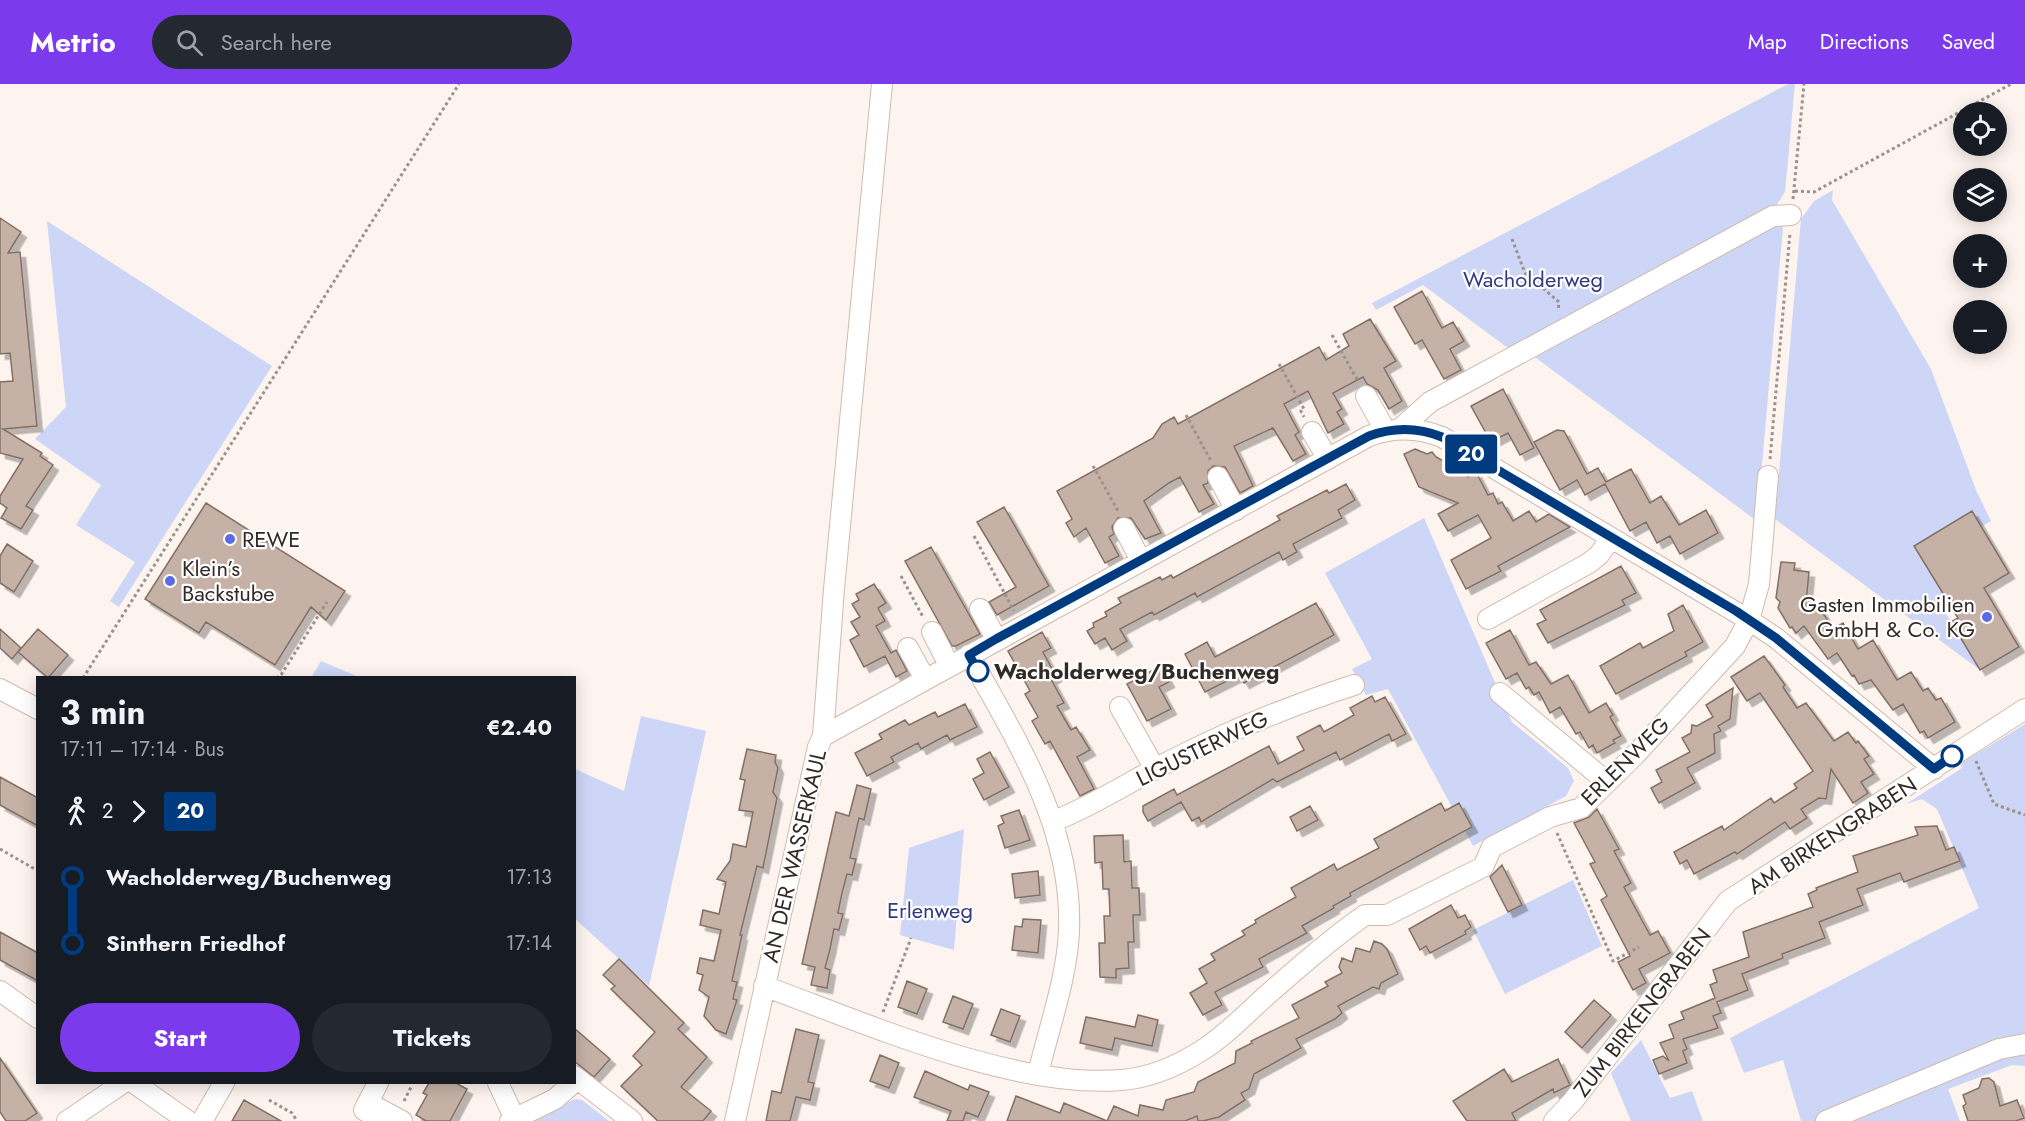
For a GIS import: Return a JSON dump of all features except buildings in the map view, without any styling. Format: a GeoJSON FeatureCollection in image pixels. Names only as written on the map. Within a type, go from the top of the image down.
{"type":"FeatureCollection","features":[{"type":"Feature","properties":{"kind":"street","name":"AN DER WASSERKAUL"},"geometry":{"type":"LineString","coordinates":[[735,1121],[818,747],[823,736],[834,589],[882,84]]}},
{"type":"Feature","properties":{"kind":"street"},"geometry":{"type":"LineString","coordinates":[[823,736],[996,639],[1328,459],[1393,429],[1430,402],[1773,216],[1791,215]]}},
{"type":"Feature","properties":{"kind":"street"},"geometry":{"type":"LineString","coordinates":[[1366,396],[1393,429],[1429,432],[1442,437],[1749,620],[1776,638],[1934,769]]}},
{"type":"Feature","properties":{"kind":"street"},"geometry":{"type":"LineString","coordinates":[[1312,432],[1328,459]]}},
{"type":"Feature","properties":{"kind":"street","name":"ERLENWEG"},"geometry":{"type":"LineString","coordinates":[[764,986],[943,1050],[1038,1074],[1108,1081],[1137,1078],[1169,1068],[1202,1050],[1222,1035],[1302,965],[1365,915],[1387,915],[1483,867],[1492,847],[1550,817],[1581,808],[1634,756],[1735,646],[1749,620],[1759,584],[1768,476]]}},
{"type":"Feature","properties":{"kind":"street"},"geometry":{"type":"LineString","coordinates":[[1218,477],[1236,510]]}},
{"type":"Feature","properties":{"kind":"street"},"geometry":{"type":"LineString","coordinates":[[1124,528],[1142,561]]}},
{"type":"Feature","properties":{"kind":"street"},"geometry":{"type":"LineString","coordinates":[[1488,620],[1588,563],[1599,555],[1611,538]]}},
{"type":"Feature","properties":{"kind":"street"},"geometry":{"type":"LineString","coordinates":[[980,609],[996,639]]}},
{"type":"Feature","properties":{"kind":"street"},"geometry":{"type":"LineString","coordinates":[[932,632],[950,665]]}},
{"type":"Feature","properties":{"kind":"street"},"geometry":{"type":"LineString","coordinates":[[908,648],[925,679]]}},
{"type":"Feature","properties":{"kind":"street"},"geometry":{"type":"LineString","coordinates":[[969,655],[1054,821],[1067,887],[1069,931],[1066,959],[1038,1074]]}},
{"type":"Feature","properties":{"kind":"street","name":"LIGUSTERWEG"},"geometry":{"type":"LineString","coordinates":[[1054,821],[1080,811],[1155,769],[1261,718],[1354,685]]}},
{"type":"Feature","properties":{"kind":"street"},"geometry":{"type":"LineString","coordinates":[[0,689],[36,708]]}},
{"type":"Feature","properties":{"kind":"street"},"geometry":{"type":"LineString","coordinates":[[1500,693],[1607,782]]}},
{"type":"Feature","properties":{"kind":"street"},"geometry":{"type":"LineString","coordinates":[[1120,707],[1155,769]]}},
{"type":"Feature","properties":{"kind":"street","name":"AM BIRKENGRABEN"},"geometry":{"type":"LineString","coordinates":[[1728,901],[1934,769],[1969,742],[2025,709]]}},
{"type":"Feature","properties":{"kind":"street","name":"ZUM BIRKENGRABEN"},"geometry":{"type":"LineString","coordinates":[[1554,1121],[1574,1101],[1728,901]]}},
{"type":"Feature","properties":{"kind":"street"},"geometry":{"type":"LineString","coordinates":[[0,991],[36,1017]]}},
{"type":"Feature","properties":{"kind":"street"},"geometry":{"type":"LineString","coordinates":[[1826,1121],[1999,1049],[2025,1044]]}},
{"type":"Feature","properties":{"kind":"street"},"geometry":{"type":"LineString","coordinates":[[576,1081],[632,1121]]}},
{"type":"Feature","properties":{"kind":"street"},"geometry":{"type":"LineString","coordinates":[[67,1121],[122,1084]]}},
{"type":"Feature","properties":{"kind":"street"},"geometry":{"type":"LineString","coordinates":[[135,1084],[188,1121]]}},
{"type":"Feature","properties":{"kind":"street"},"geometry":{"type":"LineString","coordinates":[[202,1121],[223,1084]]}},
{"type":"Feature","properties":{"kind":"street"},"geometry":{"type":"LineString","coordinates":[[377,1084],[363,1110],[402,1121]]}},
{"type":"Feature","properties":{"kind":"street"},"geometry":{"type":"LineString","coordinates":[[498,1084],[513,1120],[555,1099],[571,1084]]}},
{"type":"Feature","properties":{"kind":"path"},"geometry":{"type":"LineString","coordinates":[[84,676],[459,84]]}},
{"type":"Feature","properties":{"kind":"path"},"geometry":{"type":"LineString","coordinates":[[1768,476],[1804,84]]}},
{"type":"Feature","properties":{"kind":"path"},"geometry":{"type":"LineString","coordinates":[[1795,191],[1814,192],[2011,84]]}},
{"type":"Feature","properties":{"kind":"path"},"geometry":{"type":"LineString","coordinates":[[1512,239],[1525,273],[1559,302],[1548,339]]}},
{"type":"Feature","properties":{"kind":"path"},"geometry":{"type":"LineString","coordinates":[[1332,335],[1366,396]]}},
{"type":"Feature","properties":{"kind":"path"},"geometry":{"type":"LineString","coordinates":[[1279,364],[1304,409],[1301,411],[1312,432]]}},
{"type":"Feature","properties":{"kind":"path"},"geometry":{"type":"LineString","coordinates":[[1186,415],[1218,477]]}},
{"type":"Feature","properties":{"kind":"path"},"geometry":{"type":"LineString","coordinates":[[1093,466],[1118,511],[1116,513],[1124,528]]}},
{"type":"Feature","properties":{"kind":"path"},"geometry":{"type":"LineString","coordinates":[[974,536],[1022,626]]}},
{"type":"Feature","properties":{"kind":"path"},"geometry":{"type":"LineString","coordinates":[[901,576],[932,632]]}},
{"type":"Feature","properties":{"kind":"path"},"geometry":{"type":"LineString","coordinates":[[279,676],[327,602]]}},
{"type":"Feature","properties":{"kind":"path"},"geometry":{"type":"LineString","coordinates":[[1969,742],[1994,804],[2025,815]]}},
{"type":"Feature","properties":{"kind":"path","name":"ZUM BIRKENGRABEN"},"geometry":{"type":"LineString","coordinates":[[1550,817],[1613,961],[1639,947]]}},
{"type":"Feature","properties":{"kind":"path"},"geometry":{"type":"LineString","coordinates":[[0,849],[36,870]]}},
{"type":"Feature","properties":{"kind":"path"},"geometry":{"type":"LineString","coordinates":[[878,1027],[911,938]]}},
{"type":"Feature","properties":{"kind":"path"},"geometry":{"type":"LineString","coordinates":[[269,1100],[292,1113],[297,1121]]}},
{"type":"Feature","properties":{"kind":"green space","name":"Wacholderweg"},"geometry":{"type":"Polygon","coordinates":[[[1788,84],[1795,84],[1785,192],[1776,206],[1512,351],[1423,285],[1376,310],[1372,303],[1788,84]]]}},
{"type":"Feature","properties":{"kind":"green space"},"geometry":{"type":"Polygon","coordinates":[[[1833,190],[1832,200],[1931,369],[1976,490],[1991,521],[1981,527],[1914,546],[1946,598],[1939,602],[1980,670],[1775,519],[1801,219],[1814,201],[1833,190]]]}},
{"type":"Feature","properties":{"kind":"green space"},"geometry":{"type":"Polygon","coordinates":[[[47,221],[272,366],[119,607],[110,601],[135,562],[76,525],[101,485],[35,439],[66,407],[47,221]]]}},
{"type":"Feature","properties":{"kind":"green space"},"geometry":{"type":"Polygon","coordinates":[[[1774,222],[1783,227],[1757,521],[1532,355],[1774,222]]]}},
{"type":"Feature","properties":{"kind":"green space"},"geometry":{"type":"Polygon","coordinates":[[[1424,518],[1512,722],[1568,768],[1574,781],[1566,796],[1473,846],[1388,689],[1366,695],[1352,669],[1372,659],[1325,573],[1424,518]]]}},
{"type":"Feature","properties":{"kind":"green space"},"geometry":{"type":"Polygon","coordinates":[[[321,661],[356,676],[312,676],[321,661]]]}},
{"type":"Feature","properties":{"kind":"green space"},"geometry":{"type":"Polygon","coordinates":[[[641,716],[706,731],[649,986],[576,920],[576,769],[624,791],[641,716]]]}},
{"type":"Feature","properties":{"kind":"green space"},"geometry":{"type":"Polygon","coordinates":[[[2025,724],[2025,1038],[1923,1075],[1816,1121],[1801,1121],[1783,1060],[1744,1073],[1730,1038],[1979,908],[1937,809],[1922,799],[1906,804],[1962,768],[1960,764],[2025,724]]]}},
{"type":"Feature","properties":{"kind":"green space","name":"Erlenweg"},"geometry":{"type":"Polygon","coordinates":[[[964,829],[954,950],[900,935],[909,848],[964,829]]]}},
{"type":"Feature","properties":{"kind":"green space"},"geometry":{"type":"Polygon","coordinates":[[[1573,880],[1602,946],[1505,994],[1473,930],[1573,880]]]}},
{"type":"Feature","properties":{"kind":"green space"},"geometry":{"type":"Polygon","coordinates":[[[1641,1040],[1670,1098],[1692,1091],[1703,1121],[1631,1121],[1611,1073],[1641,1040]]]}},
{"type":"Feature","properties":{"kind":"green space"},"geometry":{"type":"Polygon","coordinates":[[[2025,1048],[2025,1066],[2012,1065],[1948,1089],[1960,1121],[1837,1121],[2025,1048]]]}},
{"type":"Feature","properties":{"kind":"green space"},"geometry":{"type":"Polygon","coordinates":[[[575,1099],[582,1100],[609,1121],[532,1121],[575,1099]]]}},
{"type":"Feature","properties":{"kind":"bus line","name":"20"},"geometry":{"type":"LineString","coordinates":[[978,671],[969,655],[996,639],[1369,436],[1384,430],[1413,429],[1442,437],[1736,611],[1776,638],[1934,769],[1952,756]]}},
{"type":"Feature","properties":{"kind":"place","name":"REWE"},"geometry":{"type":"Point","coordinates":[230,539]}},
{"type":"Feature","properties":{"kind":"place","name":"Klein’s Backstube"},"geometry":{"type":"Point","coordinates":[170,581]}},
{"type":"Feature","properties":{"kind":"place","name":"Gasten Immobilien GmbH & Co. KG"},"geometry":{"type":"Point","coordinates":[1987,617]}},
{"type":"Feature","properties":{"kind":"place","name":"Wacholderweg/Buchenweg"},"geometry":{"type":"Point","coordinates":[978,671]}}]}
